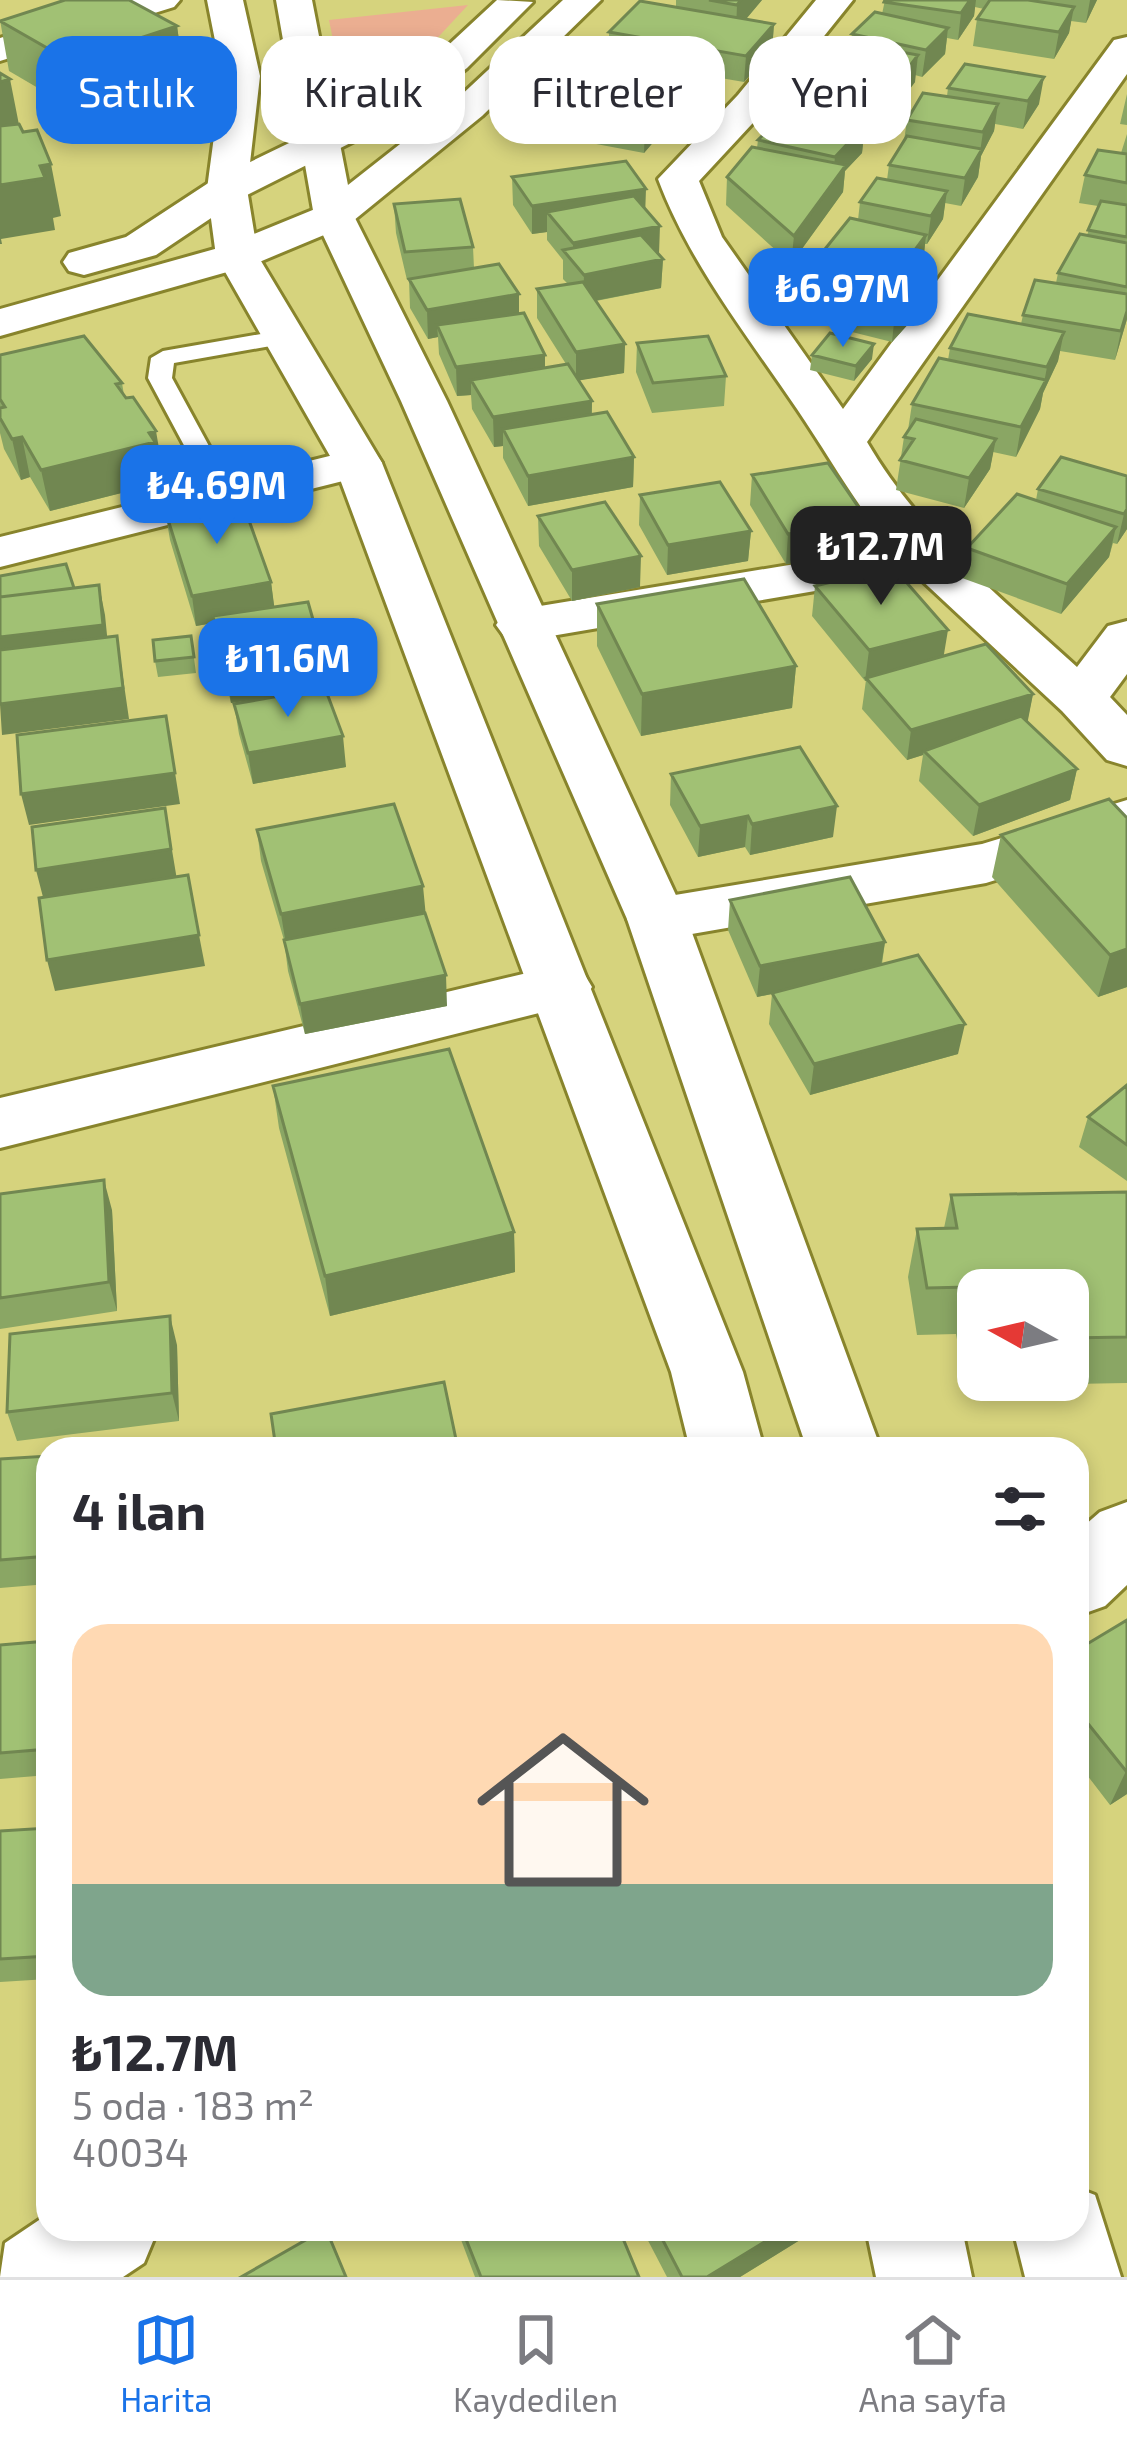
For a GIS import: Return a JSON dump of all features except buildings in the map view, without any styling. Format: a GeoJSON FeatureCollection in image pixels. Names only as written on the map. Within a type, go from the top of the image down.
{"type":"FeatureCollection","features":[{"type":"Feature","properties":{"kind":"street"},"geometry":{"type":"LineString","coordinates":[[0,50],[71,14],[162,0]]}},
{"type":"Feature","properties":{"kind":"street"},"geometry":{"type":"LineString","coordinates":[[225,0],[241,76],[227,189],[237,256],[358,463],[707,1372],[724,1437]]}},
{"type":"Feature","properties":{"kind":"street"},"geometry":{"type":"LineString","coordinates":[[294,0],[334,216],[424,401],[657,919],[840,1437]]}},
{"type":"Feature","properties":{"kind":"street"},"geometry":{"type":"LineString","coordinates":[[0,286],[141,246],[227,189],[391,108],[454,60],[518,0]]}},
{"type":"Feature","properties":{"kind":"street"},"geometry":{"type":"LineString","coordinates":[[0,323],[237,256],[334,216],[469,108],[583,0]]}},
{"type":"Feature","properties":{"kind":"street"},"geometry":{"type":"LineString","coordinates":[[835,0],[751,103],[678,178],[700,237],[843,442],[873,494],[926,557],[1081,699],[1127,748]]}},
{"type":"Feature","properties":{"kind":"street"},"geometry":{"type":"LineString","coordinates":[[843,442],[1092,128],[1127,48]]}},
{"type":"Feature","properties":{"kind":"street"},"geometry":{"type":"LineString","coordinates":[[0,552],[358,463]]}},
{"type":"Feature","properties":{"kind":"street"},"geometry":{"type":"LineString","coordinates":[[522,625],[926,557]]}},
{"type":"Feature","properties":{"kind":"street"},"geometry":{"type":"LineString","coordinates":[[1081,699],[1127,637]]}},
{"type":"Feature","properties":{"kind":"street"},"geometry":{"type":"LineString","coordinates":[[657,919],[986,863],[1127,819]]}},
{"type":"Feature","properties":{"kind":"street"},"geometry":{"type":"LineString","coordinates":[[0,1124],[561,988]]}},
{"type":"Feature","properties":{"kind":"street"},"geometry":{"type":"LineString","coordinates":[[1089,1570],[1127,1536]]}},
{"type":"Feature","properties":{"kind":"street"},"geometry":{"type":"LineString","coordinates":[[39,2277],[92,2241]]}},
{"type":"Feature","properties":{"kind":"street"},"geometry":{"type":"LineString","coordinates":[[916,2241],[924,2277]]}},
{"type":"Feature","properties":{"kind":"street"},"geometry":{"type":"LineString","coordinates":[[1064,2241],[1073,2277]]}},
{"type":"Feature","properties":{"kind":"lane"},"geometry":{"type":"LineString","coordinates":[[203,459],[160,378],[163,358],[284,337]]}},
{"type":"Feature","properties":{"kind":"shaded area"},"geometry":{"type":"Polygon","coordinates":[[[468,5],[439,36],[332,36],[329,20],[468,5]]]}}]}
